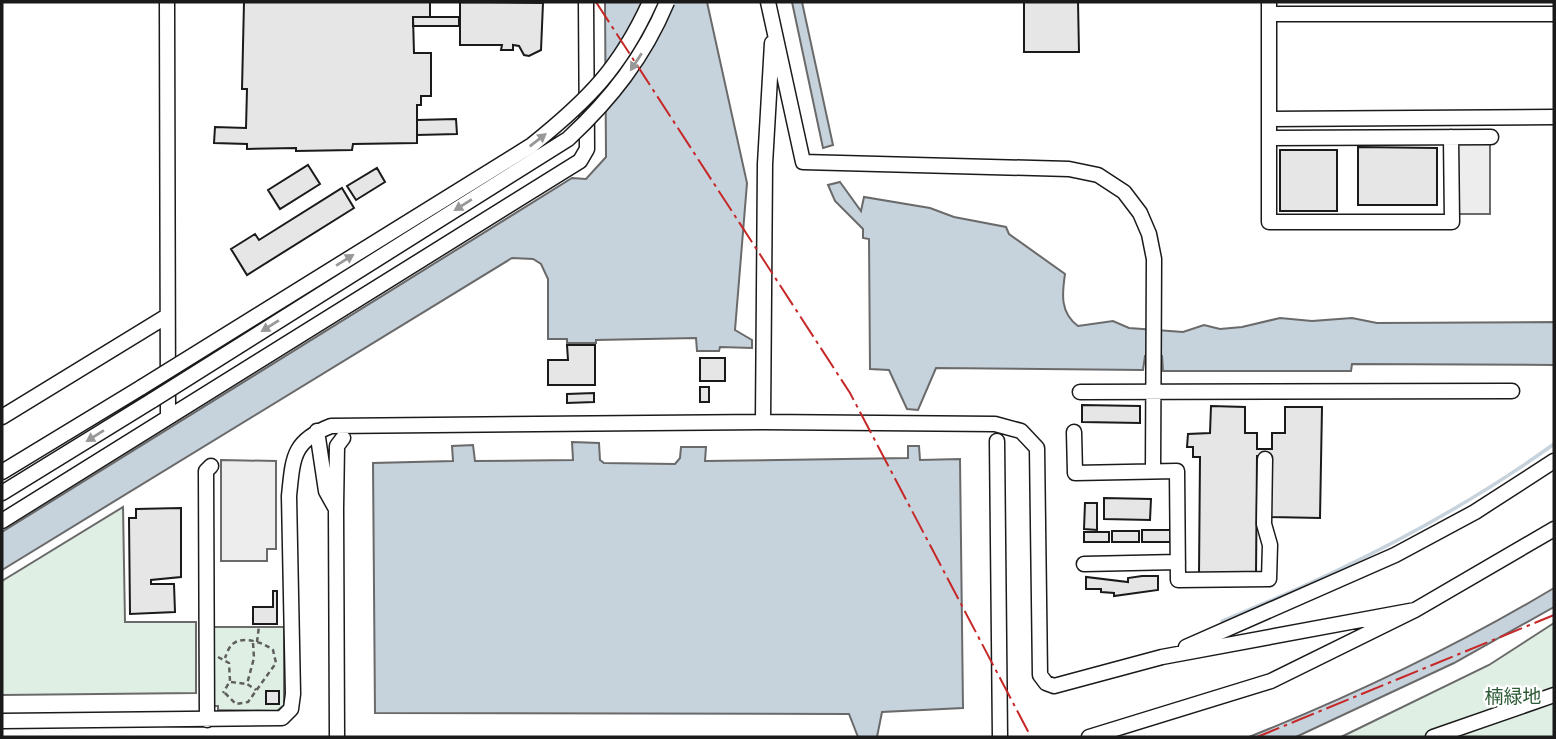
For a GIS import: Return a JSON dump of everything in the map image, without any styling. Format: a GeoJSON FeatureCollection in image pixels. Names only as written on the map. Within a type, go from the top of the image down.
{"type":"FeatureCollection","features":[{"type":"Feature","properties":{"kind":"street"},"geometry":{"type":"LineString","coordinates":[[167,2],[168,416]]}},
{"type":"Feature","properties":{"kind":"street"},"geometry":{"type":"LineString","coordinates":[[2,521],[580,161],[587,149],[586,2]]}},
{"type":"Feature","properties":{"kind":"street"},"geometry":{"type":"LineString","coordinates":[[2,472],[532,145],[576,110],[616,67],[650,2]]}},
{"type":"Feature","properties":{"kind":"street"},"geometry":{"type":"LineString","coordinates":[[2,493],[568,139],[603,107],[633,68],[653,35],[667,2]]}},
{"type":"Feature","properties":{"kind":"street"},"geometry":{"type":"LineString","coordinates":[[768,2],[803,162],[1069,169],[1098,175],[1124,192],[1140,212],[1149,234],[1154,259],[1153,471]]}},
{"type":"Feature","properties":{"kind":"street"},"geometry":{"type":"LineString","coordinates":[[1451,137],[1452,222],[1269,222],[1269,8],[1554,14]]}},
{"type":"Feature","properties":{"kind":"street"},"geometry":{"type":"LineString","coordinates":[[763,422],[765,164],[773,24]]}},
{"type":"Feature","properties":{"kind":"street"},"geometry":{"type":"LineString","coordinates":[[1269,119],[1554,117]]}},
{"type":"Feature","properties":{"kind":"street"},"geometry":{"type":"LineString","coordinates":[[1269,138],[1491,137]]}},
{"type":"Feature","properties":{"kind":"street"},"geometry":{"type":"LineString","coordinates":[[2,417],[167,316]]}},
{"type":"Feature","properties":{"kind":"street"},"geometry":{"type":"LineString","coordinates":[[1080,392],[1512,391]]}},
{"type":"Feature","properties":{"kind":"street"},"geometry":{"type":"LineString","coordinates":[[2,721],[282,718],[291,709],[292,469],[299,447],[310,434],[331,426],[763,422],[995,424],[1021,431],[1037,448],[1040,676],[1045,683],[1063,685],[1162,657],[1415,610]]}},
{"type":"Feature","properties":{"kind":"street"},"geometry":{"type":"LineString","coordinates":[[317,431],[326,491],[336,509]]}},
{"type":"Feature","properties":{"kind":"street"},"geometry":{"type":"LineString","coordinates":[[1074,432],[1075,473],[1177,471],[1178,580],[1269,579],[1270,545],[1264,524],[1265,459]]}},
{"type":"Feature","properties":{"kind":"street"},"geometry":{"type":"LineString","coordinates":[[337,737],[337,446],[343,438]]}},
{"type":"Feature","properties":{"kind":"street"},"geometry":{"type":"LineString","coordinates":[[997,441],[1000,737]]}},
{"type":"Feature","properties":{"kind":"street"},"geometry":{"type":"LineString","coordinates":[[1162,657],[1395,555],[1475,512],[1554,461]]}},
{"type":"Feature","properties":{"kind":"street"},"geometry":{"type":"LineString","coordinates":[[206,720],[206,471],[211,466]]}},
{"type":"Feature","properties":{"kind":"street"},"geometry":{"type":"LineString","coordinates":[[1089,737],[1271,681],[1415,610],[1554,529]]}},
{"type":"Feature","properties":{"kind":"street"},"geometry":{"type":"LineString","coordinates":[[1084,564],[1178,562]]}},
{"type":"Feature","properties":{"kind":"street"},"geometry":{"type":"LineString","coordinates":[[1433,737],[1554,695]]}},
{"type":"Feature","properties":{"kind":"path"},"geometry":{"type":"LineString","coordinates":[[247,684],[259,626]]}},
{"type":"Feature","properties":{"kind":"path"},"geometry":{"type":"LineString","coordinates":[[225,658],[231,644],[237,641],[255,642],[270,647],[276,663],[268,678],[243,704],[236,704],[225,693]]}},
{"type":"Feature","properties":{"kind":"path"},"geometry":{"type":"LineString","coordinates":[[206,657],[225,658],[229,663],[229,682],[225,693]]}},
{"type":"Feature","properties":{"kind":"path"},"geometry":{"type":"LineString","coordinates":[[229,682],[247,684],[256,690]]}},
{"type":"Feature","properties":{"kind":"path"},"geometry":{"type":"LineString","coordinates":[[206,695],[225,693]]}},
{"type":"Feature","properties":{"kind":"green space"},"geometry":{"type":"Polygon","coordinates":[[[123,507],[125,622],[196,622],[196,693],[2,695],[2,581],[123,507]]]}},
{"type":"Feature","properties":{"kind":"green space","name":"楠緑地"},"geometry":{"type":"Polygon","coordinates":[[[1554,623],[1554,737],[1341,737],[1489,665],[1554,623]]]}},
{"type":"Feature","properties":{"kind":"green space"},"geometry":{"type":"Polygon","coordinates":[[[212,627],[284,627],[284,705],[277,711],[218,710],[218,706],[212,706],[212,627]]]}},
{"type":"Feature","properties":{"kind":"shaded area"},"geometry":{"type":"Polygon","coordinates":[[[605,2],[707,2],[747,183],[735,330],[752,340],[752,348],[720,347],[719,351],[697,351],[696,338],[596,340],[596,343],[567,343],[567,339],[548,339],[548,279],[541,264],[533,259],[512,258],[2,570],[2,532],[572,178],[586,179],[606,157],[605,2]]]}},
{"type":"Feature","properties":{"kind":"shaded area"},"geometry":{"type":"Polygon","coordinates":[[[792,2],[802,2],[833,145],[823,148],[792,2]]]}},
{"type":"Feature","properties":{"kind":"shaded area"},"geometry":{"type":"Polygon","coordinates":[[[1456,143],[1490,143],[1490,214],[1456,214],[1456,143]]]}},
{"type":"Feature","properties":{"kind":"shaded area"},"geometry":{"type":"Polygon","coordinates":[[[840,182],[861,211],[864,197],[930,208],[954,217],[1006,227],[1009,234],[1065,274],[1065,309],[1078,326],[1113,321],[1129,328],[1183,332],[1204,325],[1220,329],[1242,327],[1280,318],[1312,321],[1352,318],[1377,323],[1554,322],[1554,365],[1352,364],[1351,371],[1163,371],[1162,356],[1145,356],[1143,370],[936,368],[918,410],[907,409],[889,370],[870,369],[869,239],[863,238],[863,229],[835,201],[828,185],[840,182]]]}},
{"type":"Feature","properties":{"kind":"shaded area"},"geometry":{"type":"Polygon","coordinates":[[[572,442],[599,443],[600,460],[604,463],[675,464],[680,458],[681,447],[706,447],[705,461],[908,458],[908,446],[919,446],[920,460],[960,459],[963,708],[882,712],[877,737],[858,737],[849,714],[375,713],[373,463],[453,461],[452,446],[473,445],[475,461],[573,460],[572,442]]]}},
{"type":"Feature","properties":{"kind":"shaded area"},"geometry":{"type":"Polygon","coordinates":[[[221,460],[276,461],[276,549],[267,549],[267,561],[221,561],[221,460]]]}},
{"type":"Feature","properties":{"kind":"shaded area"},"geometry":{"type":"Polygon","coordinates":[[[1554,588],[1554,607],[1454,663],[1296,737],[1249,737],[1404,668],[1480,630],[1554,588]]]}},
{"type":"Feature","properties":{"kind":"building"},"geometry":{"type":"Polygon","coordinates":[[[244,2],[430,2],[430,17],[413,17],[414,53],[431,53],[431,96],[421,96],[421,105],[417,105],[417,143],[353,144],[352,150],[296,151],[296,148],[247,149],[247,144],[214,143],[215,127],[246,128],[247,89],[242,89],[244,2]]]}},
{"type":"Feature","properties":{"kind":"building"},"geometry":{"type":"Polygon","coordinates":[[[460,2],[543,3],[541,50],[529,56],[524,55],[519,46],[513,45],[513,50],[501,50],[502,45],[460,45],[460,2]]]}},
{"type":"Feature","properties":{"kind":"building"},"geometry":{"type":"Polygon","coordinates":[[[1024,2],[1078,2],[1079,52],[1024,52],[1024,2]]]}},
{"type":"Feature","properties":{"kind":"building"},"geometry":{"type":"Polygon","coordinates":[[[413,17],[459,17],[459,26],[413,26],[413,17]]]}},
{"type":"Feature","properties":{"kind":"building"},"geometry":{"type":"Polygon","coordinates":[[[456,119],[457,134],[417,135],[417,120],[456,119]]]}},
{"type":"Feature","properties":{"kind":"building"},"geometry":{"type":"Polygon","coordinates":[[[1358,147],[1437,148],[1437,205],[1358,205],[1358,147]]]}},
{"type":"Feature","properties":{"kind":"building"},"geometry":{"type":"Polygon","coordinates":[[[1280,150],[1337,150],[1337,211],[1280,211],[1280,150]]]}},
{"type":"Feature","properties":{"kind":"building"},"geometry":{"type":"Polygon","coordinates":[[[308,165],[320,184],[280,209],[268,190],[308,165]]]}},
{"type":"Feature","properties":{"kind":"building"},"geometry":{"type":"Polygon","coordinates":[[[377,168],[385,182],[356,200],[347,186],[377,168]]]}},
{"type":"Feature","properties":{"kind":"building"},"geometry":{"type":"Polygon","coordinates":[[[342,188],[354,208],[247,275],[231,249],[255,234],[259,240],[342,188]]]}},
{"type":"Feature","properties":{"kind":"building"},"geometry":{"type":"Polygon","coordinates":[[[567,345],[595,345],[595,385],[548,385],[548,360],[568,360],[567,345]]]}},
{"type":"Feature","properties":{"kind":"building"},"geometry":{"type":"Polygon","coordinates":[[[700,358],[725,358],[725,381],[700,381],[700,358]]]}},
{"type":"Feature","properties":{"kind":"building"},"geometry":{"type":"Polygon","coordinates":[[[700,387],[709,387],[709,402],[700,402],[700,387]]]}},
{"type":"Feature","properties":{"kind":"building"},"geometry":{"type":"Polygon","coordinates":[[[594,393],[594,402],[567,403],[567,394],[594,393]]]}},
{"type":"Feature","properties":{"kind":"building"},"geometry":{"type":"Polygon","coordinates":[[[1082,405],[1140,406],[1140,423],[1082,422],[1082,405]]]}},
{"type":"Feature","properties":{"kind":"building"},"geometry":{"type":"Polygon","coordinates":[[[1211,406],[1245,407],[1245,433],[1257,433],[1257,449],[1272,449],[1272,433],[1285,433],[1285,407],[1322,407],[1320,518],[1271,517],[1271,456],[1257,456],[1256,576],[1199,575],[1200,457],[1193,457],[1193,447],[1187,447],[1188,434],[1210,433],[1211,406]]]}},
{"type":"Feature","properties":{"kind":"building"},"geometry":{"type":"Polygon","coordinates":[[[1104,498],[1151,499],[1150,520],[1104,519],[1104,498]]]}},
{"type":"Feature","properties":{"kind":"building"},"geometry":{"type":"Polygon","coordinates":[[[1085,503],[1097,503],[1097,530],[1084,529],[1085,503]]]}},
{"type":"Feature","properties":{"kind":"building"},"geometry":{"type":"Polygon","coordinates":[[[181,508],[181,577],[151,580],[151,584],[174,584],[175,612],[130,614],[129,518],[136,518],[136,509],[181,508]]]}},
{"type":"Feature","properties":{"kind":"building"},"geometry":{"type":"Polygon","coordinates":[[[1142,530],[1170,530],[1170,542],[1142,542],[1142,530]]]}},
{"type":"Feature","properties":{"kind":"building"},"geometry":{"type":"Polygon","coordinates":[[[1112,531],[1139,531],[1139,542],[1112,542],[1112,531]]]}},
{"type":"Feature","properties":{"kind":"building"},"geometry":{"type":"Polygon","coordinates":[[[1084,532],[1109,532],[1109,542],[1084,542],[1084,532]]]}},
{"type":"Feature","properties":{"kind":"building"},"geometry":{"type":"Polygon","coordinates":[[[1158,576],[1158,590],[1114,596],[1114,593],[1101,592],[1101,589],[1086,589],[1086,577],[1128,582],[1128,578],[1158,576]]]}},
{"type":"Feature","properties":{"kind":"building"},"geometry":{"type":"Polygon","coordinates":[[[273,591],[277,591],[277,624],[253,624],[253,607],[273,607],[273,591]]]}},
{"type":"Feature","properties":{"kind":"building"},"geometry":{"type":"Polygon","coordinates":[[[266,691],[279,691],[279,704],[266,704],[266,691]]]}},
{"type":"Feature","properties":{"kind":"waterway"},"geometry":{"type":"LineString","coordinates":[[1222,621],[1309,584],[1394,542],[1475,496],[1554,444]]}},
{"type":"Feature","properties":{"kind":"power"},"geometry":{"type":"LineString","coordinates":[[596,2],[850,393],[1031,737]]}},
{"type":"Feature","properties":{"kind":"power"},"geometry":{"type":"LineString","coordinates":[[1257,737],[1554,615]]}}]}
